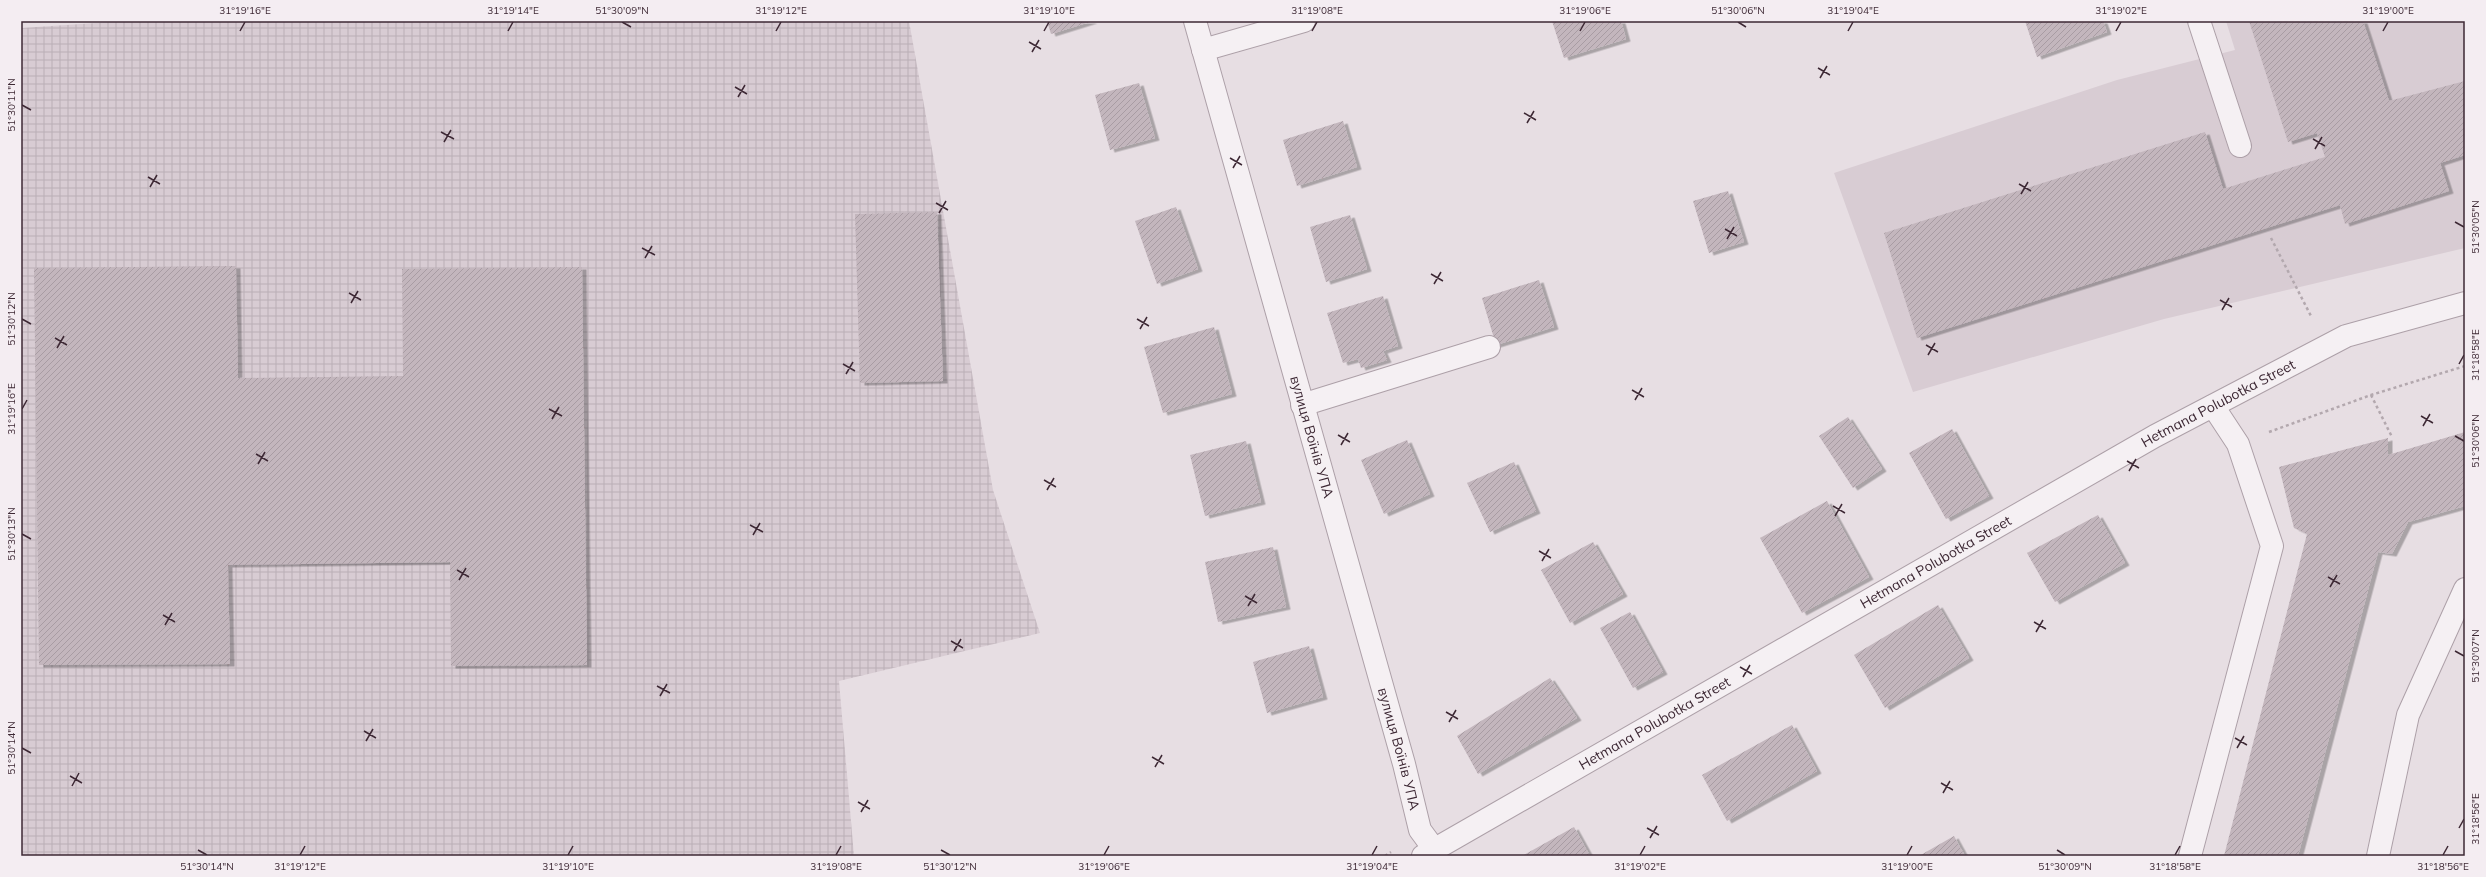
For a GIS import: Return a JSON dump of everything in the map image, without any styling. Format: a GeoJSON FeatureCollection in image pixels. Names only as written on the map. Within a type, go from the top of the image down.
{"type":"FeatureCollection","features":[{"type":"Feature","properties":{"kind":"street","name":"вулиця Воїнів УПА"},"geometry":{"type":"LineString","coordinates":[[1195,21],[1420,830],[1428,852]]}},
{"type":"Feature","properties":{"kind":"street"},"geometry":{"type":"LineString","coordinates":[[1203,50],[1304,21]]}},
{"type":"Feature","properties":{"kind":"street"},"geometry":{"type":"LineString","coordinates":[[2199,21],[2240,146]]}},
{"type":"Feature","properties":{"kind":"street","name":"Hetmana Polubotka Street"},"geometry":{"type":"LineString","coordinates":[[1428,852],[2154,436],[2346,336],[2465,303]]}},
{"type":"Feature","properties":{"kind":"street"},"geometry":{"type":"LineString","coordinates":[[1302,404],[1489,347]]}},
{"type":"Feature","properties":{"kind":"street"},"geometry":{"type":"LineString","coordinates":[[2190,856],[2272,546],[2238,444],[2213,406]]}},
{"type":"Feature","properties":{"kind":"street"},"geometry":{"type":"LineString","coordinates":[[2378,856],[2408,716],[2460,618],[2465,589]]}},
{"type":"Feature","properties":{"kind":"path"},"geometry":{"type":"LineString","coordinates":[[2271,238],[2313,321]]}},
{"type":"Feature","properties":{"kind":"path"},"geometry":{"type":"LineString","coordinates":[[2238,444],[2372,395],[2465,366]]}},
{"type":"Feature","properties":{"kind":"path"},"geometry":{"type":"LineString","coordinates":[[2372,395],[2392,437]]}},
{"type":"Feature","properties":{"kind":"shaded area"},"geometry":{"type":"Polygon","coordinates":[[[126,21],[909,21],[993,490],[1040,633],[839,681],[854,856],[21,856],[21,28],[126,21]]]}},
{"type":"Feature","properties":{"kind":"shaded area"},"geometry":{"type":"Polygon","coordinates":[[[2226,21],[2465,21],[2465,248],[2164,319],[1913,392],[1834,173],[2117,80],[2235,50],[2226,21]]]}},
{"type":"Feature","properties":{"kind":"building"},"geometry":{"type":"Polygon","coordinates":[[[1047,21],[1093,21],[1051,34],[1047,21]]]}},
{"type":"Feature","properties":{"kind":"building"},"geometry":{"type":"Polygon","coordinates":[[[1552,21],[1621,21],[1626,39],[1564,58],[1552,21]]]}},
{"type":"Feature","properties":{"kind":"building"},"geometry":{"type":"Polygon","coordinates":[[[2025,21],[2103,21],[2107,32],[2037,57],[2025,21]]]}},
{"type":"Feature","properties":{"kind":"building"},"geometry":{"type":"Polygon","coordinates":[[[2249,21],[2363,21],[2389,101],[2465,81],[2465,155],[2440,163],[2449,191],[2345,224],[2340,205],[1917,338],[1884,233],[2205,132],[2223,189],[2325,157],[2317,133],[2288,142],[2249,21]]]}},
{"type":"Feature","properties":{"kind":"building"},"geometry":{"type":"Polygon","coordinates":[[[1139,83],[1155,138],[1110,150],[1095,95],[1139,83]]]}},
{"type":"Feature","properties":{"kind":"building"},"geometry":{"type":"Polygon","coordinates":[[[1343,121],[1357,167],[1297,186],[1283,140],[1343,121]]]}},
{"type":"Feature","properties":{"kind":"building"},"geometry":{"type":"Polygon","coordinates":[[[1728,191],[1744,242],[1709,253],[1693,201],[1728,191]]]}},
{"type":"Feature","properties":{"kind":"building"},"geometry":{"type":"Polygon","coordinates":[[[1176,207],[1198,269],[1157,284],[1135,221],[1176,207]]]}},
{"type":"Feature","properties":{"kind":"building"},"geometry":{"type":"Polygon","coordinates":[[[937,212],[943,381],[860,383],[855,214],[937,212]]]}},
{"type":"Feature","properties":{"kind":"building"},"geometry":{"type":"Polygon","coordinates":[[[1350,215],[1367,269],[1326,282],[1310,227],[1350,215]]]}},
{"type":"Feature","properties":{"kind":"building"},"geometry":{"type":"Polygon","coordinates":[[[236,266],[238,378],[403,376],[402,269],[582,267],[587,665],[451,666],[450,562],[228,565],[230,664],[39,665],[34,268],[236,266]]]}},
{"type":"Feature","properties":{"kind":"building"},"geometry":{"type":"Polygon","coordinates":[[[1539,280],[1554,327],[1496,345],[1482,298],[1539,280]]]}},
{"type":"Feature","properties":{"kind":"building"},"geometry":{"type":"Polygon","coordinates":[[[1383,296],[1398,346],[1383,351],[1387,360],[1361,368],[1358,359],[1343,363],[1327,313],[1383,296]]]}},
{"type":"Feature","properties":{"kind":"building"},"geometry":{"type":"Polygon","coordinates":[[[1214,327],[1232,394],[1163,413],[1144,347],[1214,327]]]}},
{"type":"Feature","properties":{"kind":"building"},"geometry":{"type":"Polygon","coordinates":[[[1848,417],[1882,469],[1853,488],[1819,436],[1848,417]]]}},
{"type":"Feature","properties":{"kind":"building"},"geometry":{"type":"Polygon","coordinates":[[[1952,429],[1989,496],[1946,519],[1909,453],[1952,429]]]}},
{"type":"Feature","properties":{"kind":"building"},"geometry":{"type":"Polygon","coordinates":[[[2465,432],[2465,506],[2408,522],[2392,554],[2378,552],[2298,856],[2224,856],[2307,534],[2294,528],[2279,467],[2388,438],[2388,455],[2465,432]]]}},
{"type":"Feature","properties":{"kind":"building"},"geometry":{"type":"Polygon","coordinates":[[[1407,440],[1430,494],[1384,514],[1361,460],[1407,440]]]}},
{"type":"Feature","properties":{"kind":"building"},"geometry":{"type":"Polygon","coordinates":[[[1246,441],[1261,502],[1205,516],[1190,455],[1246,441]]]}},
{"type":"Feature","properties":{"kind":"building"},"geometry":{"type":"Polygon","coordinates":[[[1514,462],[1536,511],[1490,532],[1467,483],[1514,462]]]}},
{"type":"Feature","properties":{"kind":"building"},"geometry":{"type":"Polygon","coordinates":[[[1827,501],[1869,577],[1802,613],[1760,538],[1827,501]]]}},
{"type":"Feature","properties":{"kind":"building"},"geometry":{"type":"Polygon","coordinates":[[[2098,515],[2125,563],[2055,602],[2027,553],[2098,515]]]}},
{"type":"Feature","properties":{"kind":"building"},"geometry":{"type":"Polygon","coordinates":[[[1593,542],[1623,594],[1570,623],[1541,570],[1593,542]]]}},
{"type":"Feature","properties":{"kind":"building"},"geometry":{"type":"Polygon","coordinates":[[[1273,547],[1286,607],[1218,622],[1205,562],[1273,547]]]}},
{"type":"Feature","properties":{"kind":"building"},"geometry":{"type":"Polygon","coordinates":[[[1938,605],[1969,658],[1885,708],[1854,655],[1938,605]]]}},
{"type":"Feature","properties":{"kind":"building"},"geometry":{"type":"Polygon","coordinates":[[[1630,612],[1663,672],[1633,688],[1600,628],[1630,612]]]}},
{"type":"Feature","properties":{"kind":"building"},"geometry":{"type":"Polygon","coordinates":[[[1309,646],[1323,697],[1267,713],[1253,662],[1309,646]]]}},
{"type":"Feature","properties":{"kind":"building"},"geometry":{"type":"Polygon","coordinates":[[[1550,678],[1577,718],[1478,774],[1457,736],[1550,678]]]}},
{"type":"Feature","properties":{"kind":"building"},"geometry":{"type":"Polygon","coordinates":[[[1792,725],[1817,771],[1727,821],[1702,775],[1792,725]]]}},
{"type":"Feature","properties":{"kind":"building"},"geometry":{"type":"Polygon","coordinates":[[[1574,827],[1590,856],[1522,856],[1574,827]]]}},
{"type":"Feature","properties":{"kind":"building"},"geometry":{"type":"Polygon","coordinates":[[[1954,836],[1965,856],[1919,856],[1954,836]]]}}]}
